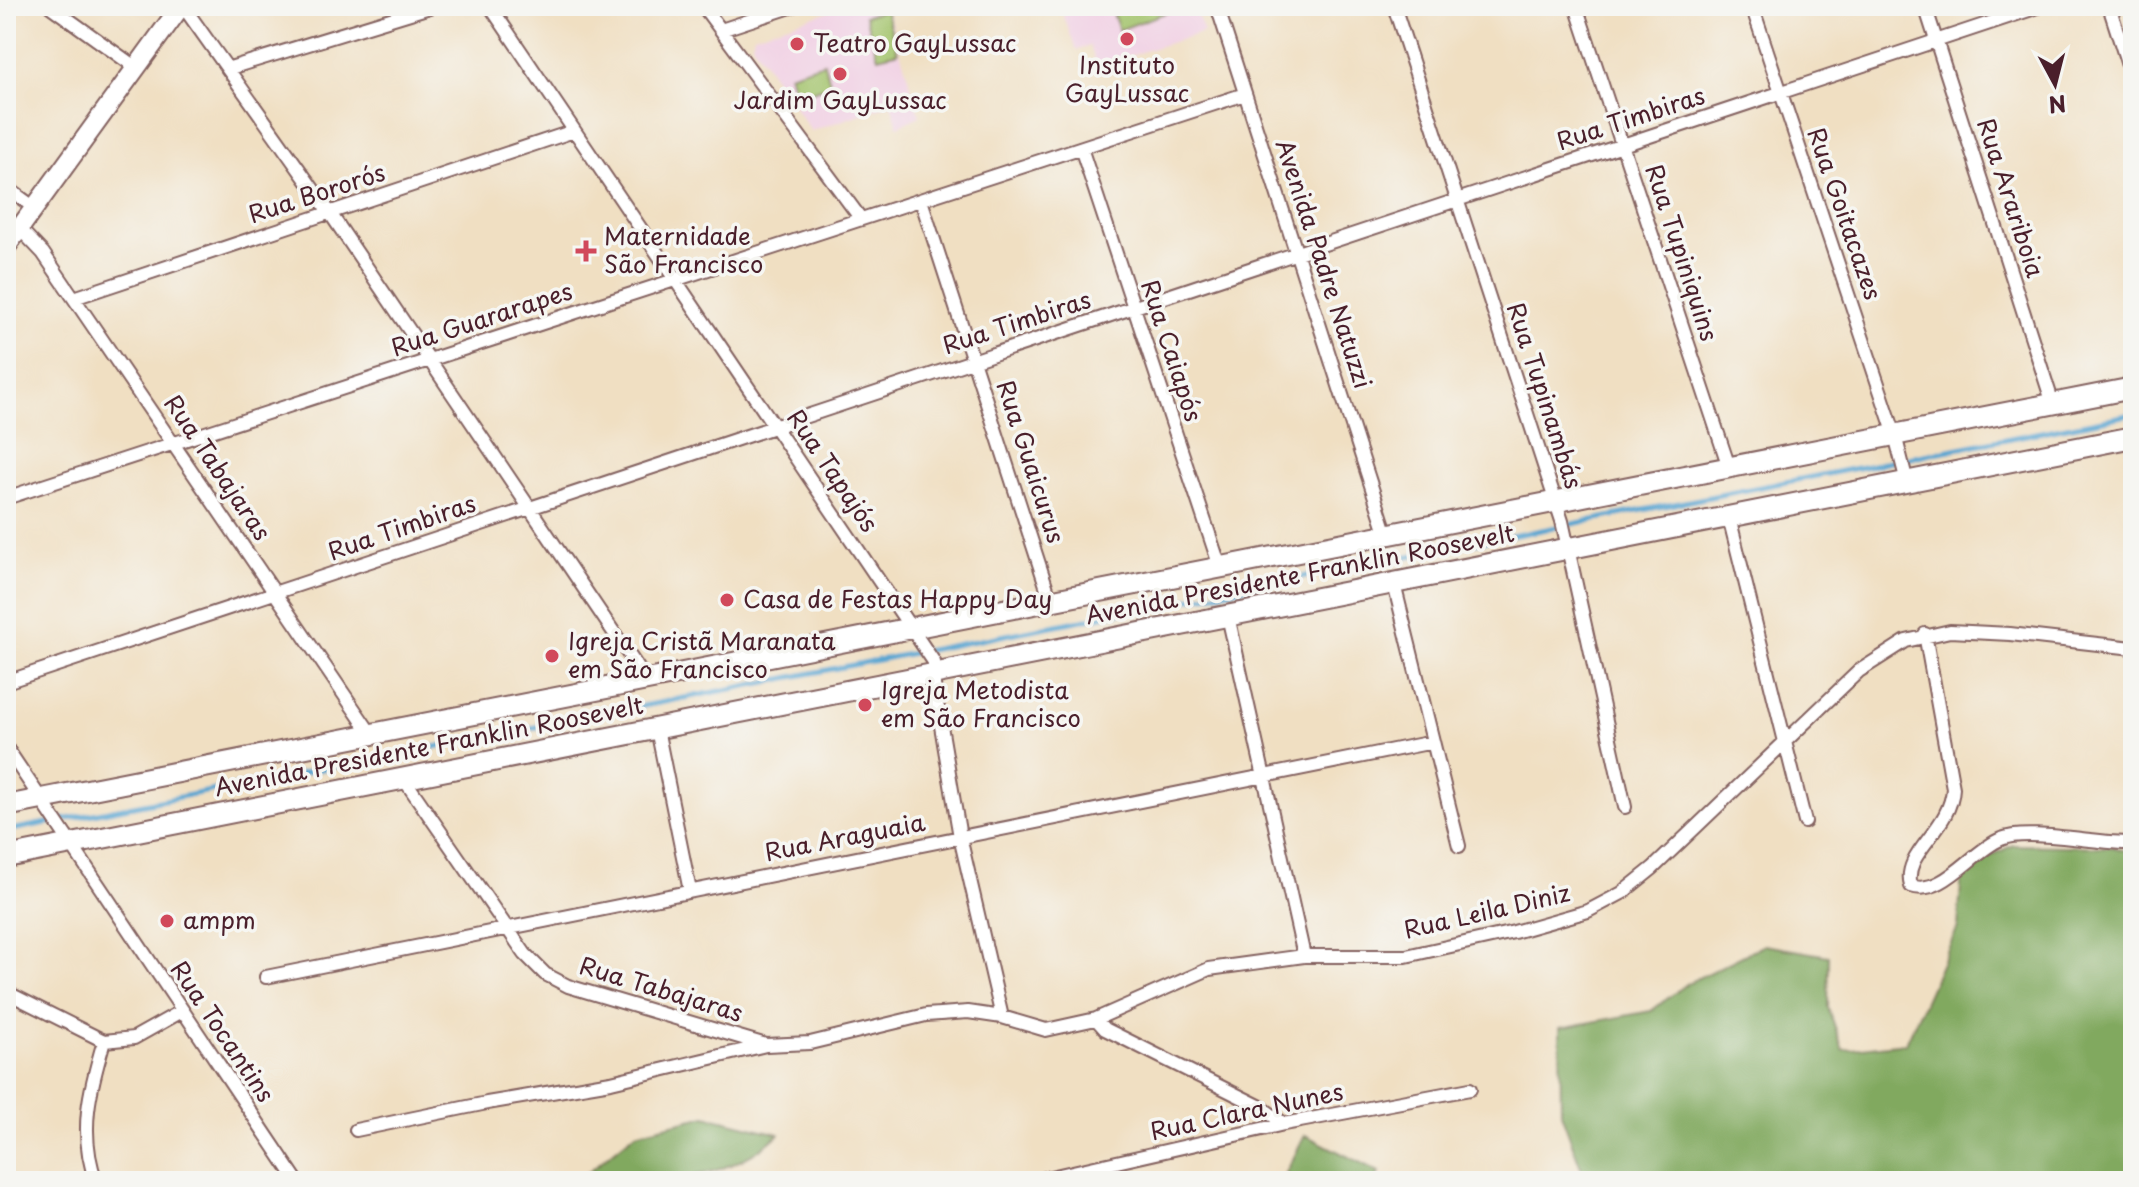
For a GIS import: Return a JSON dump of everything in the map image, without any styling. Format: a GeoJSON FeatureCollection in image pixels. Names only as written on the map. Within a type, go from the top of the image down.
{"type":"FeatureCollection","features":[{"type":"Feature","properties":{"kind":"main road"},"geometry":{"type":"LineString","coordinates":[[6,247],[182,6]]}},
{"type":"Feature","properties":{"kind":"main road","name":"Avenida Presidente Franklin Roosevelt"},"geometry":{"type":"LineString","coordinates":[[6,806],[44,806],[371,734],[646,680],[917,635],[1051,601],[1387,535],[1559,511],[1729,467],[1897,443],[2053,404],[2133,388]]}},
{"type":"Feature","properties":{"kind":"main road","name":"Avenida Presidente Franklin Roosevelt"},"geometry":{"type":"LineString","coordinates":[[6,857],[64,837],[404,779],[657,729],[934,668],[1228,616],[1394,584],[1568,544],[1729,517],[1905,474],[2133,437]]}},
{"type":"Feature","properties":{"kind":"street"},"geometry":{"type":"LineString","coordinates":[[50,6],[135,67]]}},
{"type":"Feature","properties":{"kind":"street"},"geometry":{"type":"LineString","coordinates":[[182,6],[230,68],[330,213],[646,680]]}},
{"type":"Feature","properties":{"kind":"street"},"geometry":{"type":"LineString","coordinates":[[230,68],[433,6]]}},
{"type":"Feature","properties":{"kind":"street","name":"Rua Tapajós"},"geometry":{"type":"LineString","coordinates":[[490,6],[917,635],[934,668],[960,837],[1002,1017]]}},
{"type":"Feature","properties":{"kind":"street"},"geometry":{"type":"LineString","coordinates":[[703,6],[861,219]]}},
{"type":"Feature","properties":{"kind":"street"},"geometry":{"type":"LineString","coordinates":[[721,30],[794,6]]}},
{"type":"Feature","properties":{"kind":"street","name":"Avenida Padre Natuzzi"},"geometry":{"type":"LineString","coordinates":[[1217,6],[1387,535]]}},
{"type":"Feature","properties":{"kind":"street","name":"Rua Tupinambás"},"geometry":{"type":"LineString","coordinates":[[1394,6],[1559,511],[1625,807]]}},
{"type":"Feature","properties":{"kind":"street","name":"Rua Tupiniquins"},"geometry":{"type":"LineString","coordinates":[[1576,6],[1729,467]]}},
{"type":"Feature","properties":{"kind":"street","name":"Rua Goitacazes"},"geometry":{"type":"LineString","coordinates":[[1752,6],[1905,474]]}},
{"type":"Feature","properties":{"kind":"street","name":"Rua Arariboia"},"geometry":{"type":"LineString","coordinates":[[1925,6],[2053,404]]}},
{"type":"Feature","properties":{"kind":"street","name":"Rua Timbiras"},"geometry":{"type":"LineString","coordinates":[[6,682],[2041,6]]}},
{"type":"Feature","properties":{"kind":"street"},"geometry":{"type":"LineString","coordinates":[[2109,6],[2133,81]]}},
{"type":"Feature","properties":{"kind":"street","name":"Rua Guararapes"},"geometry":{"type":"LineString","coordinates":[[6,498],[1245,94]]}},
{"type":"Feature","properties":{"kind":"street","name":"Rua Bororós"},"geometry":{"type":"LineString","coordinates":[[74,298],[574,131]]}},
{"type":"Feature","properties":{"kind":"street","name":"Rua Caiapós"},"geometry":{"type":"LineString","coordinates":[[1081,148],[1220,567]]}},
{"type":"Feature","properties":{"kind":"street"},"geometry":{"type":"LineString","coordinates":[[6,187],[36,209]]}},
{"type":"Feature","properties":{"kind":"street","name":"Rua Guaicurus"},"geometry":{"type":"LineString","coordinates":[[921,200],[1051,601]]}},
{"type":"Feature","properties":{"kind":"street","name":"Rua Tabajaras"},"geometry":{"type":"LineString","coordinates":[[21,230],[43,253],[371,734]]}},
{"type":"Feature","properties":{"kind":"street"},"geometry":{"type":"LineString","coordinates":[[1729,517],[1805,822]]}},
{"type":"Feature","properties":{"kind":"street"},"geometry":{"type":"LineString","coordinates":[[1394,584],[1459,846]]}},
{"type":"Feature","properties":{"kind":"street"},"geometry":{"type":"LineString","coordinates":[[1228,616],[1304,956]]}},
{"type":"Feature","properties":{"kind":"street","name":"Rua Leila Diniz"},"geometry":{"type":"LineString","coordinates":[[1002,1017],[1046,1030],[1096,1019],[1209,969],[1304,956],[1406,956],[1463,945],[1588,911],[1622,893],[1653,868],[1881,654],[1925,634],[1950,631],[2010,634],[2133,648]]}},
{"type":"Feature","properties":{"kind":"street"},"geometry":{"type":"LineString","coordinates":[[1925,634],[1953,788],[1952,803],[1946,818],[1911,862],[1907,873],[1911,886],[1922,890],[1939,885],[1958,868],[2007,836],[2133,843]]}},
{"type":"Feature","properties":{"kind":"street"},"geometry":{"type":"LineString","coordinates":[[657,729],[690,891]]}},
{"type":"Feature","properties":{"kind":"street","name":"Rua Araguaia"},"geometry":{"type":"LineString","coordinates":[[266,977],[1433,742]]}},
{"type":"Feature","properties":{"kind":"street","name":"Rua Tocantins"},"geometry":{"type":"LineString","coordinates":[[6,747],[297,1181]]}},
{"type":"Feature","properties":{"kind":"street","name":"Rua Tabajaras"},"geometry":{"type":"LineString","coordinates":[[404,779],[525,954],[545,974],[568,986],[766,1045],[810,1043],[926,1015],[968,1012],[1002,1017]]}},
{"type":"Feature","properties":{"kind":"street"},"geometry":{"type":"LineString","coordinates":[[6,992],[104,1041],[134,1038],[182,1011]]}},
{"type":"Feature","properties":{"kind":"street"},"geometry":{"type":"LineString","coordinates":[[1096,1019],[1105,1029],[1261,1107],[1284,1124]]}},
{"type":"Feature","properties":{"kind":"street"},"geometry":{"type":"LineString","coordinates":[[96,1181],[86,1125],[88,1098],[104,1041]]}},
{"type":"Feature","properties":{"kind":"street"},"geometry":{"type":"LineString","coordinates":[[356,1130],[611,1082],[766,1045]]}},
{"type":"Feature","properties":{"kind":"street","name":"Rua Clara Nunes"},"geometry":{"type":"LineString","coordinates":[[1033,1181],[1284,1124],[1470,1089]]}},
{"type":"Feature","properties":{"kind":"shaded area","name":"Jardim GayLussac"},"geometry":{"type":"Polygon","coordinates":[[[847,6],[886,6],[920,116],[898,126],[891,104],[811,131],[752,44],[754,35],[847,6]]]}},
{"type":"Feature","properties":{"kind":"shaded area","name":"Instituto GayLussac"},"geometry":{"type":"Polygon","coordinates":[[[1060,6],[1194,6],[1204,32],[1097,66],[1090,46],[1076,50],[1060,6]]]}},
{"type":"Feature","properties":{"kind":"green space"},"geometry":{"type":"Polygon","coordinates":[[[1110,6],[1175,6],[1176,9],[1119,30],[1110,6]]]}},
{"type":"Feature","properties":{"kind":"green space"},"geometry":{"type":"Polygon","coordinates":[[[885,10],[898,52],[878,57],[865,16],[885,10]]]}},
{"type":"Feature","properties":{"kind":"green space"},"geometry":{"type":"Polygon","coordinates":[[[824,63],[831,85],[796,96],[789,74],[824,63]]]}},
{"type":"Feature","properties":{"kind":"green space"},"geometry":{"type":"Polygon","coordinates":[[[2013,845],[2113,847],[2133,853],[2133,1181],[1586,1181],[1561,1113],[1560,1028],[1651,1011],[1688,983],[1764,945],[1829,956],[1828,1007],[1843,1050],[1906,1043],[1958,927],[1962,870],[2013,845]]]}},
{"type":"Feature","properties":{"kind":"green space"},"geometry":{"type":"Polygon","coordinates":[[[706,1116],[779,1134],[734,1164],[710,1172],[659,1180],[577,1181],[636,1133],[706,1116]]]}},
{"type":"Feature","properties":{"kind":"green space"},"geometry":{"type":"Polygon","coordinates":[[[1305,1135],[1379,1172],[1376,1181],[1282,1181],[1305,1135]]]}},
{"type":"Feature","properties":{"kind":"waterway"},"geometry":{"type":"LineString","coordinates":[[6,831],[2133,414]]}},
{"type":"Feature","properties":{"kind":"place","name":"Instituto GayLussac"},"geometry":{"type":"Point","coordinates":[1127,39]}},
{"type":"Feature","properties":{"kind":"place","name":"Teatro GayLussac"},"geometry":{"type":"Point","coordinates":[797,44]}},
{"type":"Feature","properties":{"kind":"place","name":"Jardim GayLussac"},"geometry":{"type":"Point","coordinates":[840,74]}},
{"type":"Feature","properties":{"kind":"place","name":"Maternidade São Francisco"},"geometry":{"type":"Point","coordinates":[586,251]}},
{"type":"Feature","properties":{"kind":"place","name":"Casa de Festas Happy Day"},"geometry":{"type":"Point","coordinates":[727,600]}},
{"type":"Feature","properties":{"kind":"place","name":"Igreja Cristã Maranata em São Francisco"},"geometry":{"type":"Point","coordinates":[552,656]}},
{"type":"Feature","properties":{"kind":"place","name":"Igreja Metodista em São Francisco"},"geometry":{"type":"Point","coordinates":[865,705]}},
{"type":"Feature","properties":{"kind":"place","name":"ampm"},"geometry":{"type":"Point","coordinates":[167,921]}}]}
